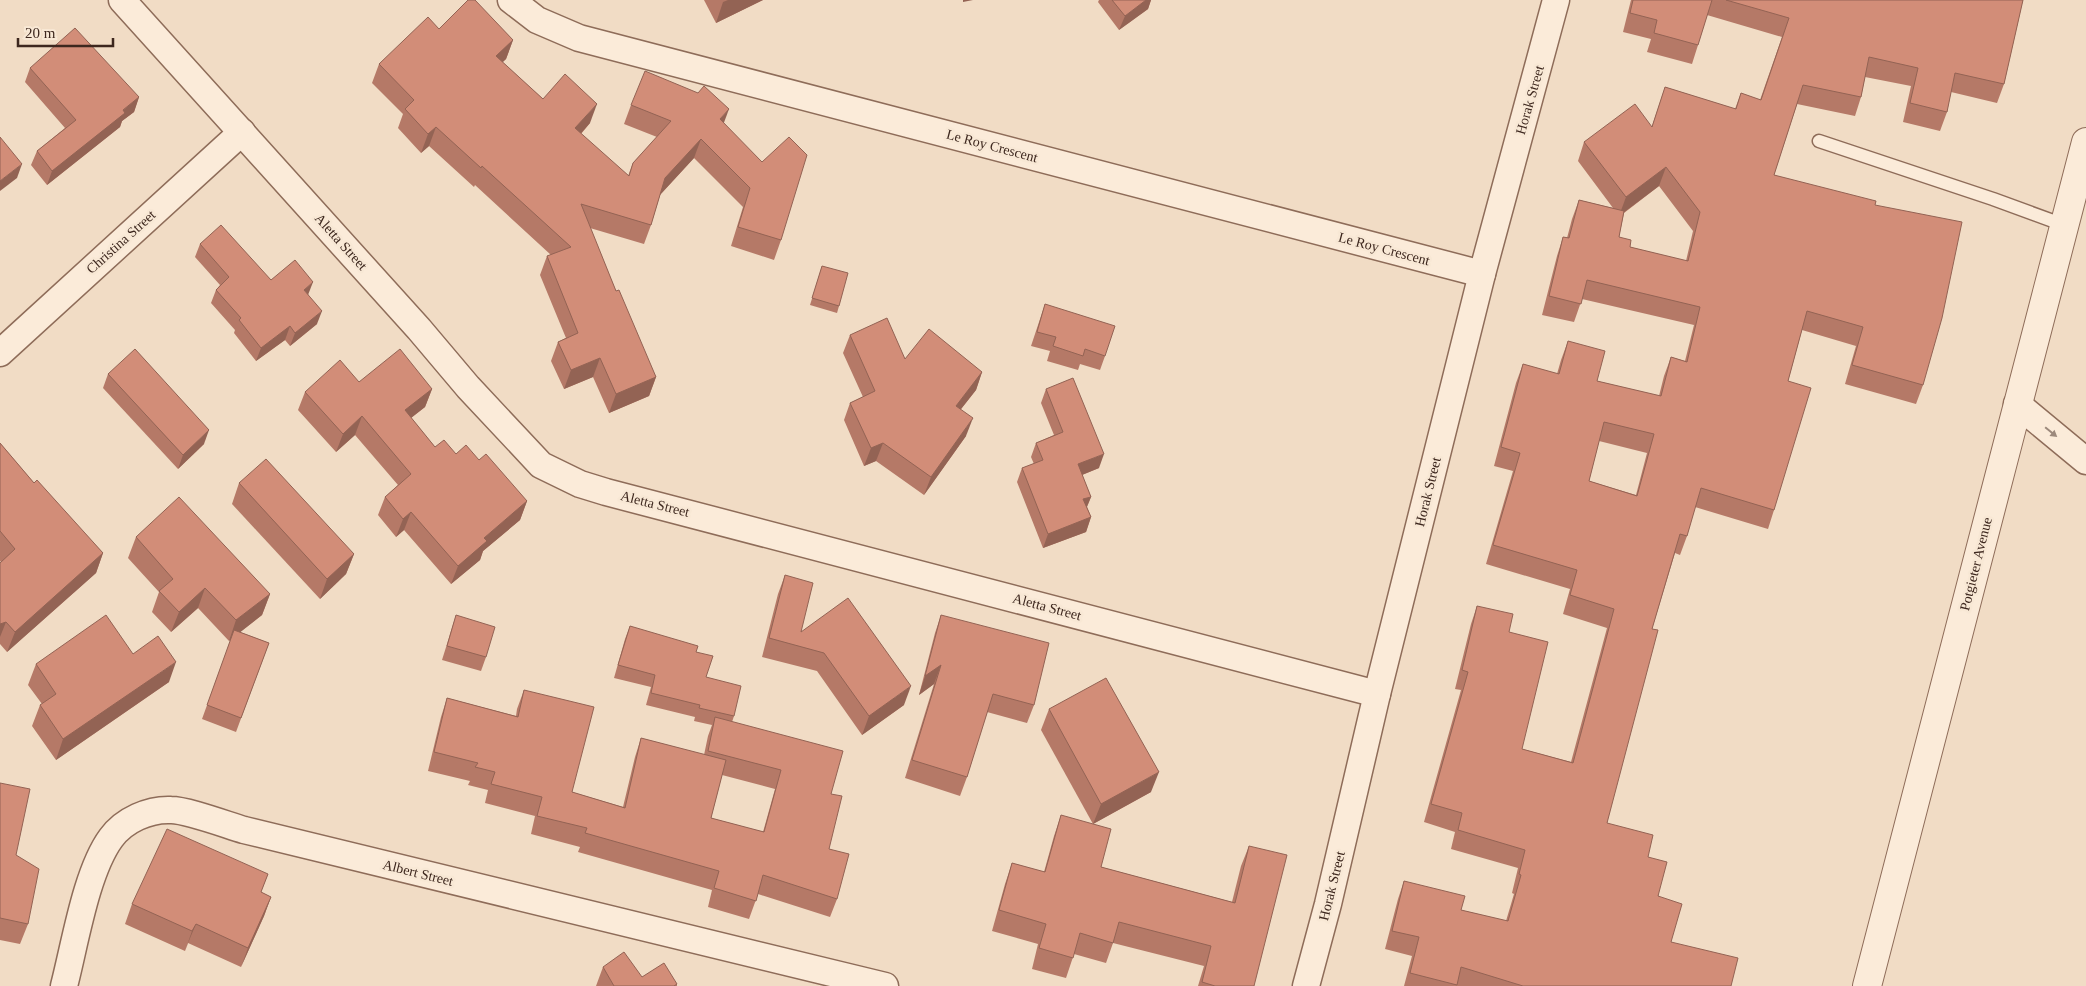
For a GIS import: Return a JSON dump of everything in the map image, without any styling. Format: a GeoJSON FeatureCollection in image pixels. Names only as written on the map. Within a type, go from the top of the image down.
{"type":"FeatureCollection","features":[{"type":"Feature","properties":{"kind":"street","name":"Aletta Street"},"geometry":{"type":"LineString","coordinates":[[122,0],[420,329],[468,387],[541,464],[572,480],[606,492],[1378,694]]}},
{"type":"Feature","properties":{"kind":"street","name":"Le Roy Crescent"},"geometry":{"type":"LineString","coordinates":[[511,0],[538,20],[580,38],[1482,274]]}},
{"type":"Feature","properties":{"kind":"street","name":"Horak Street"},"geometry":{"type":"LineString","coordinates":[[1306,986],[1328,904],[1482,274],[1549,32],[1556,0]]}},
{"type":"Feature","properties":{"kind":"street","name":"Christina Street"},"geometry":{"type":"LineString","coordinates":[[0,353],[242,132]]}},
{"type":"Feature","properties":{"kind":"street","name":"Potgieter Avenue"},"geometry":{"type":"LineString","coordinates":[[1867,986],[2016,404],[2073,212],[2086,142]]}},
{"type":"Feature","properties":{"kind":"street"},"geometry":{"type":"LineString","coordinates":[[2016,404],[2086,461]]}},
{"type":"Feature","properties":{"kind":"street","name":"Albert Street"},"geometry":{"type":"LineString","coordinates":[[64,986],[94,870],[112,837],[132,819],[151,812],[172,810],[244,830],[884,986]]}},
{"type":"Feature","properties":{"kind":"lane"},"geometry":{"type":"LineString","coordinates":[[1818,141],[1993,198],[2073,212]]}},
{"type":"Feature","properties":{"kind":"building"},"geometry":{"type":"Polygon","coordinates":[[[468,0],[475,0],[513,40],[496,56],[543,99],[565,74],[597,104],[575,128],[629,176],[633,163],[671,121],[631,105],[645,71],[698,93],[704,86],[729,109],[720,119],[762,162],[789,137],[807,155],[781,240],[738,227],[750,188],[701,139],[665,178],[651,225],[581,204],[616,291],[619,290],[656,377],[616,394],[600,358],[571,370],[558,342],[578,333],[547,256],[571,247],[436,127],[428,134],[405,109],[414,100],[379,64],[428,17],[439,29],[468,0]]]}},
{"type":"Feature","properties":{"kind":"building"},"geometry":{"type":"Polygon","coordinates":[[[1112,0],[1146,0],[1125,16],[1112,0]]]}},
{"type":"Feature","properties":{"kind":"building"},"geometry":{"type":"Polygon","coordinates":[[[1633,0],[1712,0],[1698,45],[1654,33],[1657,20],[1630,13],[1633,0]]]}},
{"type":"Feature","properties":{"kind":"building"},"geometry":{"type":"Polygon","coordinates":[[[1726,0],[2023,0],[2004,84],[1955,73],[1947,112],[1910,103],[1918,68],[1869,57],[1861,97],[1803,85],[1774,175],[1876,201],[1875,205],[1962,222],[1942,318],[1923,385],[1852,365],[1863,327],[1807,311],[1788,381],[1811,388],[1774,510],[1701,488],[1687,536],[1680,534],[1652,629],[1658,630],[1607,823],[1653,835],[1648,857],[1667,862],[1658,896],[1682,904],[1671,942],[1738,958],[1731,986],[1523,986],[1461,967],[1457,985],[1410,973],[1419,937],[1392,931],[1404,881],[1465,896],[1461,910],[1508,921],[1521,875],[1519,874],[1525,850],[1458,830],[1462,813],[1431,804],[1468,672],[1462,670],[1477,606],[1513,614],[1509,632],[1548,642],[1522,749],[1573,763],[1614,609],[1570,595],[1577,570],[1493,545],[1520,453],[1501,447],[1523,364],[1559,374],[1568,341],[1605,351],[1597,381],[1661,396],[1671,357],[1687,362],[1700,307],[1587,280],[1581,304],[1549,296],[1563,237],[1569,238],[1579,200],[1624,211],[1619,237],[1631,240],[1630,247],[1688,261],[1700,212],[1666,167],[1626,197],[1584,142],[1635,104],[1652,127],[1665,87],[1736,109],[1741,93],[1761,100],[1789,18],[1726,0]],[[1604,422],[1589,481],[1637,496],[1654,434],[1604,422]]]}},
{"type":"Feature","properties":{"kind":"building"},"geometry":{"type":"Polygon","coordinates":[[[75,28],[139,97],[123,110],[125,113],[52,171],[37,151],[76,120],[30,68],[75,28]]]}},
{"type":"Feature","properties":{"kind":"building"},"geometry":{"type":"Polygon","coordinates":[[[0,137],[22,164],[0,181],[0,137]]]}},
{"type":"Feature","properties":{"kind":"building"},"geometry":{"type":"Polygon","coordinates":[[[221,225],[271,280],[295,260],[313,282],[304,290],[322,311],[295,333],[290,326],[261,348],[239,320],[241,318],[216,290],[229,277],[200,244],[221,225]]]}},
{"type":"Feature","properties":{"kind":"building"},"geometry":{"type":"Polygon","coordinates":[[[822,266],[848,273],[839,306],[812,298],[822,266]]]}},
{"type":"Feature","properties":{"kind":"building"},"geometry":{"type":"Polygon","coordinates":[[[1045,304],[1115,326],[1105,356],[1085,349],[1083,356],[1053,346],[1056,337],[1037,332],[1045,304]]]}},
{"type":"Feature","properties":{"kind":"building"},"geometry":{"type":"Polygon","coordinates":[[[887,318],[905,359],[929,329],[982,372],[956,406],[973,418],[931,477],[883,443],[871,448],[850,403],[875,391],[850,335],[887,318]]]}},
{"type":"Feature","properties":{"kind":"building"},"geometry":{"type":"Polygon","coordinates":[[[135,349],[209,430],[183,455],[108,374],[135,349]]]}},
{"type":"Feature","properties":{"kind":"building"},"geometry":{"type":"Polygon","coordinates":[[[400,349],[432,389],[405,410],[435,447],[444,440],[456,454],[466,445],[479,460],[486,454],[527,501],[484,538],[487,541],[458,566],[411,512],[403,519],[385,497],[411,474],[362,416],[343,434],[305,392],[340,360],[359,382],[400,349]]]}},
{"type":"Feature","properties":{"kind":"building"},"geometry":{"type":"Polygon","coordinates":[[[1073,378],[1104,454],[1078,464],[1091,497],[1083,499],[1091,517],[1048,534],[1022,468],[1043,460],[1036,443],[1063,432],[1046,389],[1073,378]]]}},
{"type":"Feature","properties":{"kind":"building"},"geometry":{"type":"Polygon","coordinates":[[[0,443],[34,483],[37,480],[103,553],[15,632],[6,622],[0,624],[0,563],[15,549],[0,531],[0,443]]]}},
{"type":"Feature","properties":{"kind":"building"},"geometry":{"type":"Polygon","coordinates":[[[266,459],[354,554],[327,579],[239,483],[266,459]]]}},
{"type":"Feature","properties":{"kind":"building"},"geometry":{"type":"Polygon","coordinates":[[[179,497],[270,594],[236,620],[205,588],[179,612],[159,591],[173,579],[136,537],[179,497]]]}},
{"type":"Feature","properties":{"kind":"building"},"geometry":{"type":"Polygon","coordinates":[[[785,575],[813,583],[801,632],[848,598],[911,686],[869,716],[824,653],[769,638],[785,575]]]}},
{"type":"Feature","properties":{"kind":"building"},"geometry":{"type":"Polygon","coordinates":[[[106,615],[133,654],[158,636],[176,662],[63,739],[40,705],[56,694],[36,664],[106,615]]]}},
{"type":"Feature","properties":{"kind":"building"},"geometry":{"type":"Polygon","coordinates":[[[456,615],[495,627],[486,657],[447,646],[456,615]]]}},
{"type":"Feature","properties":{"kind":"building"},"geometry":{"type":"Polygon","coordinates":[[[941,615],[1049,643],[1034,705],[993,694],[967,777],[912,760],[941,665],[925,676],[941,615]]]}},
{"type":"Feature","properties":{"kind":"building"},"geometry":{"type":"Polygon","coordinates":[[[630,626],[698,646],[696,652],[713,656],[706,677],[741,686],[734,716],[699,708],[700,705],[651,693],[655,675],[618,665],[630,626]]]}},
{"type":"Feature","properties":{"kind":"building"},"geometry":{"type":"Polygon","coordinates":[[[234,630],[269,643],[241,718],[207,705],[234,630]]]}},
{"type":"Feature","properties":{"kind":"building"},"geometry":{"type":"Polygon","coordinates":[[[1106,678],[1159,772],[1101,804],[1049,709],[1106,678]]]}},
{"type":"Feature","properties":{"kind":"building"},"geometry":{"type":"Polygon","coordinates":[[[524,690],[594,707],[572,792],[625,808],[641,738],[726,760],[711,818],[764,832],[781,770],[708,751],[715,717],[843,751],[831,794],[842,796],[829,849],[849,854],[837,899],[763,875],[756,901],[714,888],[719,871],[585,833],[587,828],[537,816],[542,797],[491,784],[495,772],[475,767],[478,763],[434,752],[447,698],[518,717],[524,690]]]}},
{"type":"Feature","properties":{"kind":"building"},"geometry":{"type":"Polygon","coordinates":[[[0,783],[30,789],[16,855],[39,869],[28,924],[0,918],[0,783]]]}},
{"type":"Feature","properties":{"kind":"building"},"geometry":{"type":"Polygon","coordinates":[[[1061,815],[1111,829],[1101,867],[1235,903],[1249,846],[1287,855],[1254,986],[1215,986],[1202,982],[1211,946],[1119,922],[1113,943],[1080,933],[1073,958],[1039,948],[1046,924],[999,910],[1012,863],[1045,872],[1061,815]]]}},
{"type":"Feature","properties":{"kind":"building"},"geometry":{"type":"Polygon","coordinates":[[[167,829],[268,874],[261,892],[271,897],[248,948],[196,924],[192,931],[132,904],[167,829]]]}},
{"type":"Feature","properties":{"kind":"building"},"geometry":{"type":"Polygon","coordinates":[[[624,952],[642,977],[664,963],[677,984],[674,986],[614,986],[603,967],[624,952]]]}}]}
